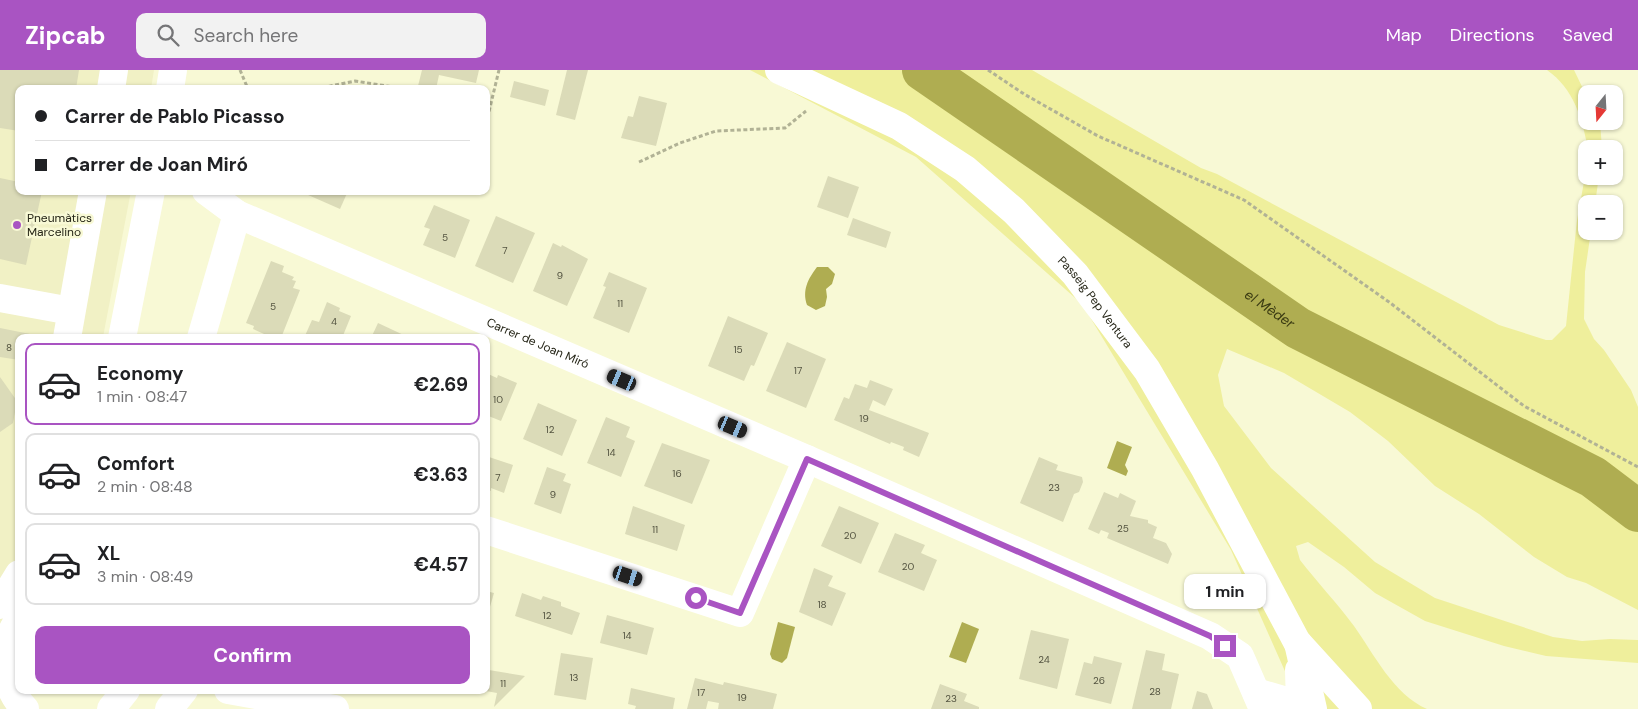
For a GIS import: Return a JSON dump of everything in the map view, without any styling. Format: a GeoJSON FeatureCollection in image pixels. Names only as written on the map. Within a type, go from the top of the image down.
{"type":"FeatureCollection","features":[{"type":"Feature","properties":{"kind":"street"},"geometry":{"type":"LineString","coordinates":[[112,85],[114,70]]}},
{"type":"Feature","properties":{"kind":"street"},"geometry":{"type":"LineString","coordinates":[[171,85],[173,70]]}},
{"type":"Feature","properties":{"kind":"street","name":"Passeig Pep Ventura"},"geometry":{"type":"LineString","coordinates":[[779,70],[899,126],[965,169],[1014,211],[1075,274],[1147,370],[1205,470],[1297,642],[1358,709]]}},
{"type":"Feature","properties":{"kind":"street"},"geometry":{"type":"LineString","coordinates":[[67,334],[92,195]]}},
{"type":"Feature","properties":{"kind":"street"},"geometry":{"type":"LineString","coordinates":[[123,334],[150,195]]}},
{"type":"Feature","properties":{"kind":"street","name":"Carrer de Joan Miró"},"geometry":{"type":"LineString","coordinates":[[211,195],[236,214],[807,459],[1210,636],[1240,656],[1260,701],[1300,705],[1297,642]]}},
{"type":"Feature","properties":{"kind":"street"},"geometry":{"type":"LineString","coordinates":[[202,334],[236,214]]}},
{"type":"Feature","properties":{"kind":"street"},"geometry":{"type":"LineString","coordinates":[[0,298],[71,311]]}},
{"type":"Feature","properties":{"kind":"street"},"geometry":{"type":"LineString","coordinates":[[490,531],[740,613],[807,459]]}},
{"type":"Feature","properties":{"kind":"street"},"geometry":{"type":"LineString","coordinates":[[0,605],[15,581]]}},
{"type":"Feature","properties":{"kind":"street"},"geometry":{"type":"LineString","coordinates":[[10,627],[3,656],[4,681],[17,701],[25,709]]}},
{"type":"Feature","properties":{"kind":"street","name":"Passeig Pep Ventura"},"geometry":{"type":"LineString","coordinates":[[1297,642],[1313,709]]}},
{"type":"Feature","properties":{"kind":"street"},"geometry":{"type":"LineString","coordinates":[[169,709],[181,694]]}},
{"type":"Feature","properties":{"kind":"street"},"geometry":{"type":"LineString","coordinates":[[251,694],[335,709]]}},
{"type":"Feature","properties":{"kind":"path"},"geometry":{"type":"LineString","coordinates":[[240,70],[246,85]]}},
{"type":"Feature","properties":{"kind":"path"},"geometry":{"type":"LineString","coordinates":[[490,102],[499,70]]}},
{"type":"Feature","properties":{"kind":"path"},"geometry":{"type":"LineString","coordinates":[[988,70],[1024,94],[1098,136],[1244,200],[1389,302],[1524,406],[1638,467]]}},
{"type":"Feature","properties":{"kind":"path"},"geometry":{"type":"LineString","coordinates":[[336,85],[355,81],[380,85]]}},
{"type":"Feature","properties":{"kind":"path"},"geometry":{"type":"LineString","coordinates":[[638,162],[680,143],[716,131],[785,128],[807,110],[825,90]]}},
{"type":"Feature","properties":{"kind":"shaded area"},"geometry":{"type":"Polygon","coordinates":[[[0,70],[154,70],[152,85],[15,85],[15,195],[130,195],[104,334],[15,334],[15,694],[28,694],[24,709],[0,709],[0,70]]]}},
{"type":"Feature","properties":{"kind":"shaded area"},"geometry":{"type":"Polygon","coordinates":[[[750,70],[1032,70],[1201,168],[1217,174],[1499,325],[1546,340],[1552,340],[1566,326],[1578,215],[1578,240],[1590,240],[1585,272],[1584,319],[1594,339],[1604,350],[1631,390],[1638,407],[1638,610],[1586,583],[1567,577],[1534,557],[1479,514],[1435,486],[1388,441],[1350,412],[1284,373],[1227,349],[1218,375],[1224,406],[1271,468],[1375,562],[1435,598],[1553,637],[1582,641],[1638,640],[1638,663],[1546,656],[1504,646],[1425,621],[1375,593],[1344,567],[1308,542],[1296,546],[1300,560],[1354,626],[1394,684],[1404,694],[1427,709],[1299,709],[1300,705],[1231,550],[1082,304],[916,157],[750,70]]]}},
{"type":"Feature","properties":{"kind":"shaded area"},"geometry":{"type":"Polygon","coordinates":[[[1547,70],[1574,70],[1581,85],[1578,85],[1578,111],[1564,86],[1547,70]]]}},
{"type":"Feature","properties":{"kind":"shaded area"},"geometry":{"type":"Polygon","coordinates":[[[1584,130],[1601,130],[1601,140],[1586,140],[1584,130]]]}},
{"type":"Feature","properties":{"kind":"shaded area"},"geometry":{"type":"Polygon","coordinates":[[[1583,185],[1598,185],[1596,195],[1582,195],[1583,185]]]}},
{"type":"Feature","properties":{"kind":"shaded area"},"geometry":{"type":"Polygon","coordinates":[[[817,267],[828,267],[835,274],[832,284],[826,289],[825,306],[816,310],[807,305],[805,294],[809,280],[817,267]]]}},
{"type":"Feature","properties":{"kind":"shaded area"},"geometry":{"type":"Polygon","coordinates":[[[1117,441],[1132,447],[1125,465],[1128,471],[1126,476],[1107,468],[1117,441]]]}},
{"type":"Feature","properties":{"kind":"shaded area"},"geometry":{"type":"Polygon","coordinates":[[[778,622],[795,627],[787,658],[782,663],[772,659],[770,654],[778,622]]]}},
{"type":"Feature","properties":{"kind":"shaded area"},"geometry":{"type":"Polygon","coordinates":[[[962,622],[979,629],[966,663],[949,657],[962,622]]]}},
{"type":"Feature","properties":{"kind":"building"},"geometry":{"type":"Polygon","coordinates":[[[0,70],[79,70],[77,85],[15,85],[15,130],[0,128],[0,70]]]}},
{"type":"Feature","properties":{"kind":"building"},"geometry":{"type":"Polygon","coordinates":[[[422,70],[479,70],[476,83],[439,75],[437,85],[418,85],[422,70]]]}},
{"type":"Feature","properties":{"kind":"building"},"geometry":{"type":"Polygon","coordinates":[[[567,70],[588,70],[575,120],[556,115],[567,70]]]}},
{"type":"Feature","properties":{"kind":"building"},"geometry":{"type":"Polygon","coordinates":[[[514,81],[549,90],[545,106],[510,97],[514,81]]]}},
{"type":"Feature","properties":{"kind":"building"},"geometry":{"type":"Polygon","coordinates":[[[639,96],[667,103],[656,146],[621,138],[628,116],[633,117],[639,96]]]}},
{"type":"Feature","properties":{"kind":"building"},"geometry":{"type":"Polygon","coordinates":[[[828,176],[859,187],[848,218],[817,207],[828,176]]]}},
{"type":"Feature","properties":{"kind":"building","name":"Pneumàtics Marcelino"},"geometry":{"type":"Polygon","coordinates":[[[0,178],[15,181],[15,195],[41,195],[26,265],[0,259],[0,178]]]}},
{"type":"Feature","properties":{"kind":"building"},"geometry":{"type":"Polygon","coordinates":[[[308,195],[346,195],[340,209],[308,195]]]}},
{"type":"Feature","properties":{"kind":"building"},"geometry":{"type":"Polygon","coordinates":[[[434,205],[470,220],[455,258],[423,245],[430,229],[424,227],[434,205]]]}},
{"type":"Feature","properties":{"kind":"building"},"geometry":{"type":"Polygon","coordinates":[[[496,216],[535,233],[513,283],[475,266],[496,216]]]}},
{"type":"Feature","properties":{"kind":"building"},"geometry":{"type":"Polygon","coordinates":[[[853,218],[891,232],[886,248],[847,235],[853,218]]]}},
{"type":"Feature","properties":{"kind":"building"},"geometry":{"type":"Polygon","coordinates":[[[553,243],[561,247],[562,245],[588,259],[567,306],[533,291],[553,243]]]}},
{"type":"Feature","properties":{"kind":"building"},"geometry":{"type":"Polygon","coordinates":[[[271,261],[284,266],[282,272],[294,277],[292,280],[296,281],[293,288],[300,290],[283,334],[264,334],[253,329],[254,326],[246,323],[271,261]]]}},
{"type":"Feature","properties":{"kind":"building"},"geometry":{"type":"Polygon","coordinates":[[[609,272],[647,288],[629,333],[593,318],[606,287],[603,286],[609,272]]]}},
{"type":"Feature","properties":{"kind":"building"},"geometry":{"type":"Polygon","coordinates":[[[327,302],[340,308],[339,311],[351,316],[344,334],[306,334],[312,320],[319,322],[327,302]]]}},
{"type":"Feature","properties":{"kind":"building"},"geometry":{"type":"Polygon","coordinates":[[[728,316],[768,333],[754,366],[751,365],[744,381],[708,366],[728,316]]]}},
{"type":"Feature","properties":{"kind":"building"},"geometry":{"type":"Polygon","coordinates":[[[378,323],[401,334],[373,334],[378,323]]]}},
{"type":"Feature","properties":{"kind":"building"},"geometry":{"type":"Polygon","coordinates":[[[0,328],[30,334],[15,334],[15,359],[0,357],[0,328]]]}},
{"type":"Feature","properties":{"kind":"building"},"geometry":{"type":"Polygon","coordinates":[[[787,342],[826,359],[806,408],[766,391],[787,342]]]}},
{"type":"Feature","properties":{"kind":"building"},"geometry":{"type":"Polygon","coordinates":[[[490,375],[497,378],[498,375],[517,383],[501,421],[490,417],[490,375]]]}},
{"type":"Feature","properties":{"kind":"building"},"geometry":{"type":"Polygon","coordinates":[[[0,377],[15,398],[15,412],[13,423],[0,432],[0,377]]]}},
{"type":"Feature","properties":{"kind":"building"},"geometry":{"type":"Polygon","coordinates":[[[870,380],[893,389],[885,406],[873,400],[869,410],[929,433],[919,457],[903,450],[904,447],[891,442],[890,444],[834,420],[844,397],[849,399],[855,384],[867,388],[870,380]]]}},
{"type":"Feature","properties":{"kind":"building"},"geometry":{"type":"Polygon","coordinates":[[[538,403],[577,420],[562,456],[523,439],[538,403]]]}},
{"type":"Feature","properties":{"kind":"building"},"geometry":{"type":"Polygon","coordinates":[[[606,417],[630,427],[626,437],[635,441],[621,477],[587,463],[606,417]]]}},
{"type":"Feature","properties":{"kind":"building"},"geometry":{"type":"Polygon","coordinates":[[[662,443],[710,460],[692,504],[644,486],[662,443]]]}},
{"type":"Feature","properties":{"kind":"building"},"geometry":{"type":"Polygon","coordinates":[[[490,457],[513,465],[504,493],[491,488],[491,491],[490,457]]]}},
{"type":"Feature","properties":{"kind":"building"},"geometry":{"type":"Polygon","coordinates":[[[1039,457],[1058,465],[1056,470],[1082,477],[1083,482],[1079,492],[1074,494],[1063,522],[1020,503],[1039,457]]]}},
{"type":"Feature","properties":{"kind":"building"},"geometry":{"type":"Polygon","coordinates":[[[547,467],[566,474],[563,481],[571,484],[561,514],[534,504],[547,467]]]}},
{"type":"Feature","properties":{"kind":"building"},"geometry":{"type":"Polygon","coordinates":[[[1104,492],[1118,498],[1120,493],[1136,501],[1130,516],[1148,520],[1148,523],[1157,527],[1153,538],[1166,543],[1172,554],[1168,564],[1107,538],[1109,533],[1101,530],[1099,534],[1088,529],[1104,492]]]}},
{"type":"Feature","properties":{"kind":"building"},"geometry":{"type":"Polygon","coordinates":[[[633,506],[685,525],[677,551],[625,534],[633,506]]]}},
{"type":"Feature","properties":{"kind":"building"},"geometry":{"type":"Polygon","coordinates":[[[839,506],[879,523],[861,564],[821,546],[839,506]]]}},
{"type":"Feature","properties":{"kind":"building"},"geometry":{"type":"Polygon","coordinates":[[[895,533],[925,545],[921,553],[937,560],[924,591],[878,572],[895,533]]]}},
{"type":"Feature","properties":{"kind":"building"},"geometry":{"type":"Polygon","coordinates":[[[814,568],[833,576],[828,586],[846,593],[832,626],[799,612],[814,568]]]}},
{"type":"Feature","properties":{"kind":"building"},"geometry":{"type":"Polygon","coordinates":[[[490,592],[494,593],[490,607],[490,592]]]}},
{"type":"Feature","properties":{"kind":"building"},"geometry":{"type":"Polygon","coordinates":[[[522,593],[541,600],[543,596],[561,602],[561,606],[580,613],[572,635],[515,616],[522,593]]]}},
{"type":"Feature","properties":{"kind":"building"},"geometry":{"type":"Polygon","coordinates":[[[607,615],[654,628],[647,655],[600,643],[607,615]]]}},
{"type":"Feature","properties":{"kind":"building"},"geometry":{"type":"Polygon","coordinates":[[[1031,630],[1069,639],[1057,689],[1019,679],[1031,630]]]}},
{"type":"Feature","properties":{"kind":"building"},"geometry":{"type":"Polygon","coordinates":[[[1146,650],[1165,654],[1162,670],[1179,674],[1171,709],[1132,709],[1146,650]]]}},
{"type":"Feature","properties":{"kind":"building"},"geometry":{"type":"Polygon","coordinates":[[[561,653],[593,658],[586,700],[554,695],[561,653]]]}},
{"type":"Feature","properties":{"kind":"building"},"geometry":{"type":"Polygon","coordinates":[[[1094,656],[1122,663],[1111,704],[1075,695],[1084,662],[1092,664],[1094,656]]]}},
{"type":"Feature","properties":{"kind":"building"},"geometry":{"type":"Polygon","coordinates":[[[490,670],[525,676],[494,707],[497,693],[490,692],[490,670]]]}},
{"type":"Feature","properties":{"kind":"building"},"geometry":{"type":"Polygon","coordinates":[[[695,678],[723,685],[724,682],[777,694],[773,709],[718,709],[719,703],[708,701],[706,709],[687,709],[695,678]]]}},
{"type":"Feature","properties":{"kind":"building"},"geometry":{"type":"Polygon","coordinates":[[[940,684],[967,694],[964,701],[979,707],[979,709],[931,709],[940,684]]]}},
{"type":"Feature","properties":{"kind":"building"},"geometry":{"type":"Polygon","coordinates":[[[631,688],[675,698],[673,709],[635,709],[636,706],[628,704],[631,688]]]}},
{"type":"Feature","properties":{"kind":"building"},"geometry":{"type":"Polygon","coordinates":[[[1197,691],[1207,694],[1213,709],[1192,709],[1197,691]]]}},
{"type":"Feature","properties":{"kind":"waterway","name":"el Mèder"},"geometry":{"type":"LineString","coordinates":[[923,70],[1298,328],[1593,477],[1638,511]]}},
{"type":"Feature","properties":{"kind":"place","name":"Pneumàtics Marcelino"},"geometry":{"type":"Point","coordinates":[17,225]}},
{"type":"Feature","properties":{"kind":"route"},"geometry":{"type":"LineString","coordinates":[[696,598],[740,613],[807,459],[1210,636],[1225,646]]}}]}
